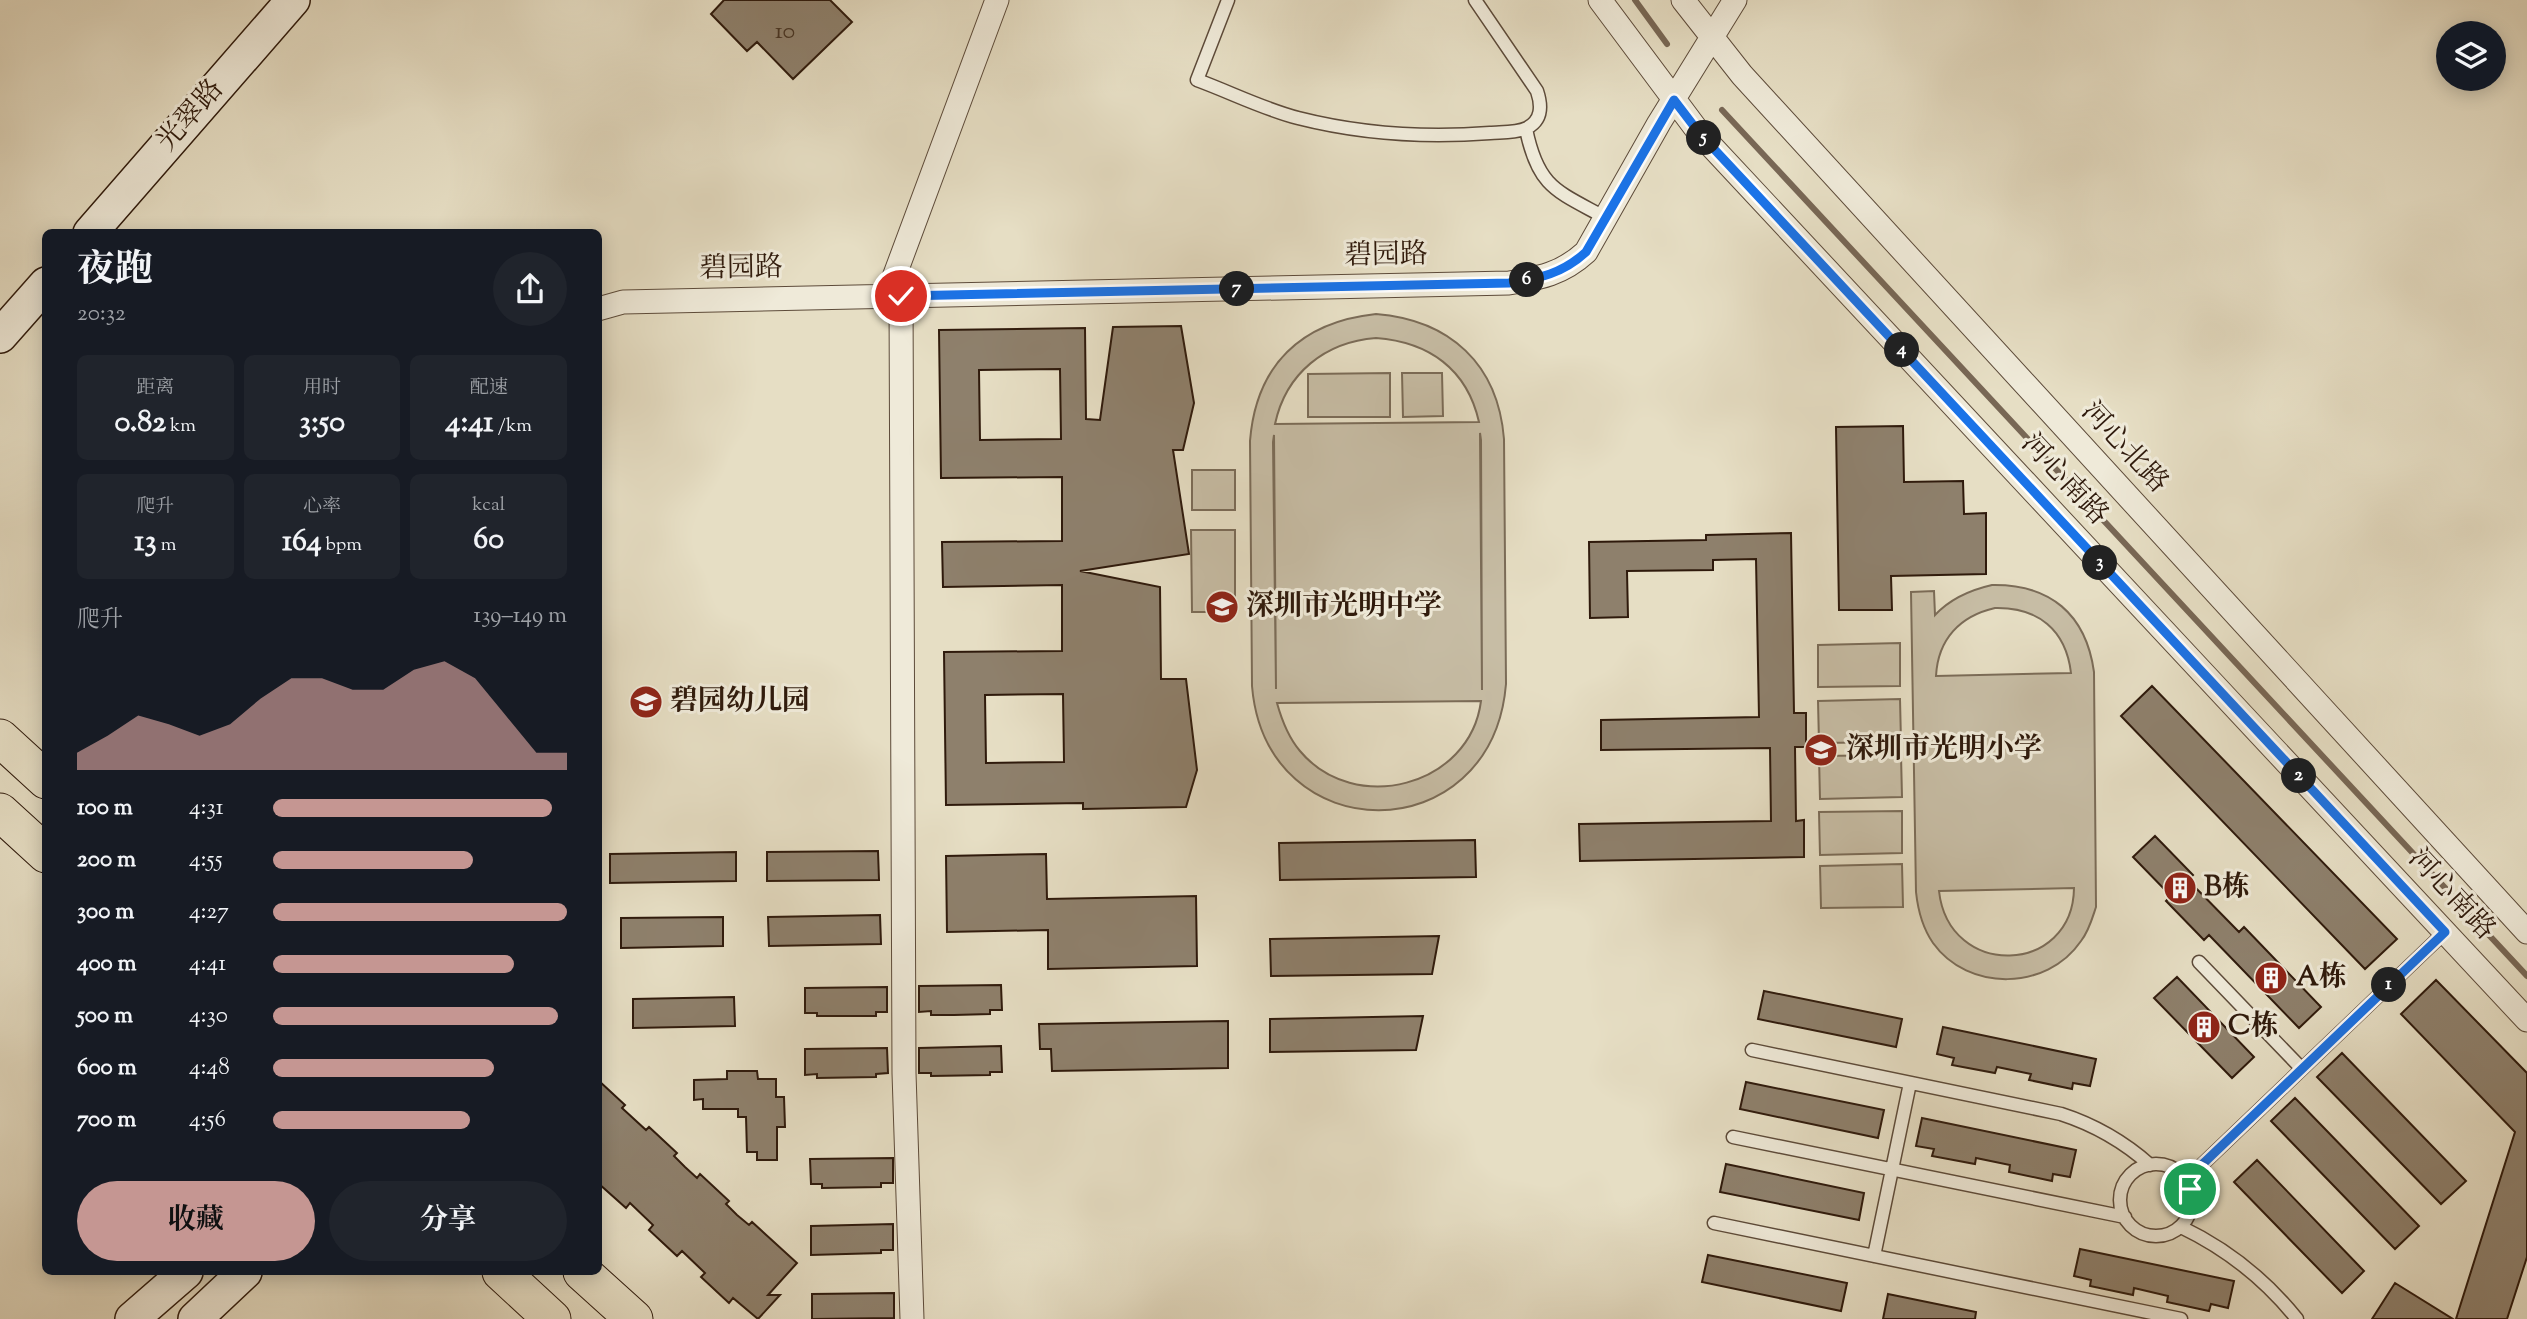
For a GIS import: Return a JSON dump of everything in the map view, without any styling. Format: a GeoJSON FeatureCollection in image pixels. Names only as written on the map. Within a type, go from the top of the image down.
{"type":"FeatureCollection","features":[{"type":"Feature","properties":{"kind":"main road"},"geometry":{"type":"LineString","coordinates":[[0,737],[42,776]]}},
{"type":"Feature","properties":{"kind":"main road"},"geometry":{"type":"LineString","coordinates":[[0,812],[42,850]]}},
{"type":"Feature","properties":{"kind":"main road"},"geometry":{"type":"LineString","coordinates":[[504,1275],[552,1319]]}},
{"type":"Feature","properties":{"kind":"main road"},"geometry":{"type":"LineString","coordinates":[[585,1275],[634,1319]]}},
{"type":"Feature","properties":{"kind":"street","name":"光翠路"},"geometry":{"type":"LineString","coordinates":[[93,229],[293,0]]}},
{"type":"Feature","properties":{"kind":"street"},"geometry":{"type":"LineString","coordinates":[[912,1319],[904,1073],[894,296],[997,0]]}},
{"type":"Feature","properties":{"kind":"street","name":"河心南路"},"geometry":{"type":"LineString","coordinates":[[1600,0],[1700,134],[2527,1020]]}},
{"type":"Feature","properties":{"kind":"street","name":"河心北路"},"geometry":{"type":"LineString","coordinates":[[1683,0],[1742,75],[2527,932]]}},
{"type":"Feature","properties":{"kind":"street","name":"碧园路"},"geometry":{"type":"LineString","coordinates":[[602,308],[623,302],[1509,283],[1541,277],[1570,266],[1586,252],[1735,0]]}},
{"type":"Feature","properties":{"kind":"street"},"geometry":{"type":"LineString","coordinates":[[0,336],[42,289]]}},
{"type":"Feature","properties":{"kind":"street"},"geometry":{"type":"LineString","coordinates":[[132,1319],[183,1275]]}},
{"type":"Feature","properties":{"kind":"street"},"geometry":{"type":"LineString","coordinates":[[195,1319],[241,1275]]}},
{"type":"Feature","properties":{"kind":"lane"},"geometry":{"type":"LineString","coordinates":[[1228,0],[1197,80],[1295,117],[1347,129],[1401,135],[1454,136],[1526,129],[1537,120],[1542,105],[1538,91],[1475,0]]}},
{"type":"Feature","properties":{"kind":"lane"},"geometry":{"type":"LineString","coordinates":[[1526,129],[1531,156],[1550,185],[1606,218]]}},
{"type":"Feature","properties":{"kind":"lane"},"geometry":{"type":"LineString","coordinates":[[2186,1180],[2445,932]]}},
{"type":"Feature","properties":{"kind":"lane"},"geometry":{"type":"LineString","coordinates":[[2199,962],[2302,1069]]}},
{"type":"Feature","properties":{"kind":"lane"},"geometry":{"type":"LineString","coordinates":[[1752,1050],[2062,1114],[2081,1120],[2118,1139],[2150,1165]]}},
{"type":"Feature","properties":{"kind":"lane"},"geometry":{"type":"LineString","coordinates":[[1874,1256],[1910,1083]]}},
{"type":"Feature","properties":{"kind":"lane"},"geometry":{"type":"LineString","coordinates":[[1733,1137],[2125,1217]]}},
{"type":"Feature","properties":{"kind":"lane"},"geometry":{"type":"LineString","coordinates":[[2150,1165],[2170,1167],[2186,1180],[2193,1199],[2192,1209],[2181,1227],[2163,1236],[2153,1236],[2134,1229],[2125,1217],[2120,1202],[2125,1182],[2140,1168],[2150,1165]]}},
{"type":"Feature","properties":{"kind":"lane"},"geometry":{"type":"LineString","coordinates":[[1714,1223],[2180,1319]]}},
{"type":"Feature","properties":{"kind":"lane"},"geometry":{"type":"LineString","coordinates":[[2181,1227],[2205,1238],[2248,1268],[2268,1285],[2297,1319]]}},
{"type":"Feature","properties":{"kind":"shaded area"},"geometry":{"type":"Polygon","coordinates":[[[1376,314],[1402,318],[1447,336],[1466,351],[1492,389],[1500,412],[1504,439],[1506,684],[1492,739],[1462,779],[1423,802],[1379,810],[1335,803],[1296,779],[1266,740],[1252,686],[1250,441],[1254,414],[1262,390],[1287,352],[1305,338],[1349,319],[1376,314]],[[1376,338],[1357,341],[1325,354],[1310,363],[1298,375],[1280,406],[1275,424],[1479,422],[1473,403],[1455,373],[1429,352],[1413,345],[1376,338]],[[1480,433],[1482,690],[1481,440],[1480,433]],[[1274,435],[1273,442],[1276,689],[1274,435]],[[1481,701],[1277,703],[1296,746],[1323,771],[1350,783],[1378,786],[1407,783],[1433,772],[1456,754],[1472,731],[1481,701]]]}},
{"type":"Feature","properties":{"kind":"shaded area"},"geometry":{"type":"Polygon","coordinates":[[[1390,373],[1390,417],[1308,417],[1308,374],[1390,373]]]}},
{"type":"Feature","properties":{"kind":"shaded area"},"geometry":{"type":"Polygon","coordinates":[[[1402,373],[1442,373],[1443,416],[1403,417],[1402,373]]]}},
{"type":"Feature","properties":{"kind":"shaded area"},"geometry":{"type":"Polygon","coordinates":[[[1192,470],[1235,470],[1235,510],[1192,510],[1192,470]]]}},
{"type":"Feature","properties":{"kind":"shaded area"},"geometry":{"type":"Polygon","coordinates":[[[1191,530],[1235,530],[1235,612],[1192,612],[1191,530]]]}},
{"type":"Feature","properties":{"kind":"shaded area"},"geometry":{"type":"Polygon","coordinates":[[[1992,585],[2031,590],[2062,606],[2083,634],[2094,672],[2096,907],[2086,933],[2066,957],[2048,969],[2028,977],[2007,979],[1986,977],[1966,970],[1948,959],[1926,931],[1916,892],[1911,592],[1934,591],[1935,615],[1954,599],[1992,585]],[[1995,608],[1971,617],[1953,631],[1941,651],[1936,676],[2071,673],[2063,645],[2047,624],[2024,612],[1995,608]],[[2074,888],[1939,891],[1948,920],[1964,940],[1986,952],[2010,956],[2033,951],[2054,938],[2068,917],[2074,888]]]}},
{"type":"Feature","properties":{"kind":"shaded area"},"geometry":{"type":"Polygon","coordinates":[[[1900,643],[1900,686],[1818,687],[1818,645],[1900,643]]]}},
{"type":"Feature","properties":{"kind":"shaded area"},"geometry":{"type":"Polygon","coordinates":[[[1900,699],[1901,742],[1819,743],[1818,701],[1900,699]]]}},
{"type":"Feature","properties":{"kind":"shaded area"},"geometry":{"type":"Polygon","coordinates":[[[1901,755],[1902,797],[1820,799],[1819,756],[1901,755]]]}},
{"type":"Feature","properties":{"kind":"shaded area"},"geometry":{"type":"Polygon","coordinates":[[[1902,811],[1902,853],[1820,855],[1819,812],[1902,811]]]}},
{"type":"Feature","properties":{"kind":"shaded area"},"geometry":{"type":"Polygon","coordinates":[[[1902,864],[1903,907],[1821,908],[1820,866],[1902,864]]]}},
{"type":"Feature","properties":{"kind":"building"},"geometry":{"type":"Polygon","coordinates":[[[724,0],[830,0],[852,22],[793,79],[757,42],[747,51],[711,14],[724,0]]]}},
{"type":"Feature","properties":{"kind":"building"},"geometry":{"type":"Polygon","coordinates":[[[1181,326],[1194,403],[1183,450],[1173,450],[1189,554],[1080,571],[1160,587],[1161,679],[1186,679],[1197,770],[1186,807],[1083,809],[1083,803],[946,805],[944,652],[1062,651],[1062,585],[943,587],[942,542],[1062,541],[1062,477],[941,478],[939,330],[1085,328],[1086,419],[1100,420],[1113,327],[1181,326]],[[1060,369],[979,370],[980,440],[1061,439],[1060,369]],[[1063,694],[985,695],[986,763],[1064,762],[1063,694]]]}},
{"type":"Feature","properties":{"kind":"building"},"geometry":{"type":"Polygon","coordinates":[[[1903,426],[1904,482],[1963,481],[1964,514],[1986,513],[1986,574],[1891,576],[1892,610],[1839,610],[1836,427],[1903,426]]]}},
{"type":"Feature","properties":{"kind":"building"},"geometry":{"type":"Polygon","coordinates":[[[1791,533],[1794,713],[1806,713],[1806,747],[1795,747],[1796,821],[1804,820],[1804,857],[1580,861],[1579,824],[1771,821],[1770,748],[1601,750],[1601,720],[1759,717],[1756,559],[1713,560],[1713,570],[1627,571],[1628,617],[1590,618],[1589,542],[1706,540],[1706,535],[1791,533]]]}},
{"type":"Feature","properties":{"kind":"building"},"geometry":{"type":"Polygon","coordinates":[[[2152,686],[2397,939],[2365,969],[2121,716],[2152,686]]]}},
{"type":"Feature","properties":{"kind":"building"},"geometry":{"type":"Polygon","coordinates":[[[2155,836],[2193,875],[2188,880],[2239,932],[2244,927],[2321,1007],[2299,1028],[2209,935],[2204,940],[2166,901],[2171,896],[2133,857],[2155,836]]]}},
{"type":"Feature","properties":{"kind":"building"},"geometry":{"type":"Polygon","coordinates":[[[1475,840],[1476,877],[1280,880],[1279,843],[1475,840]]]}},
{"type":"Feature","properties":{"kind":"building"},"geometry":{"type":"Polygon","coordinates":[[[878,851],[879,880],[767,881],[767,852],[878,851]]]}},
{"type":"Feature","properties":{"kind":"building"},"geometry":{"type":"Polygon","coordinates":[[[736,852],[736,881],[610,883],[610,854],[736,852]]]}},
{"type":"Feature","properties":{"kind":"building"},"geometry":{"type":"Polygon","coordinates":[[[1046,854],[1047,899],[1196,896],[1197,966],[1048,969],[1048,930],[947,932],[946,856],[1046,854]]]}},
{"type":"Feature","properties":{"kind":"building"},"geometry":{"type":"Polygon","coordinates":[[[880,915],[881,944],[769,946],[768,917],[880,915]]]}},
{"type":"Feature","properties":{"kind":"building"},"geometry":{"type":"Polygon","coordinates":[[[723,917],[723,946],[621,948],[621,918],[723,917]]]}},
{"type":"Feature","properties":{"kind":"building"},"geometry":{"type":"Polygon","coordinates":[[[1439,936],[1432,974],[1271,976],[1270,939],[1439,936]]]}},
{"type":"Feature","properties":{"kind":"building","name":"C栋"},"geometry":{"type":"Polygon","coordinates":[[[2177,977],[2254,1057],[2232,1078],[2154,998],[2177,977]]]}},
{"type":"Feature","properties":{"kind":"building"},"geometry":{"type":"Polygon","coordinates":[[[2436,980],[2527,1073],[2527,1257],[2507,1319],[2456,1319],[2515,1132],[2401,1014],[2436,980]]]}},
{"type":"Feature","properties":{"kind":"building"},"geometry":{"type":"Polygon","coordinates":[[[1001,985],[1002,1010],[990,1010],[990,1014],[931,1015],[931,1011],[919,1012],[919,986],[1001,985]]]}},
{"type":"Feature","properties":{"kind":"building"},"geometry":{"type":"Polygon","coordinates":[[[887,987],[887,1012],[876,1012],[876,1016],[817,1016],[817,1013],[805,1013],[805,988],[887,987]]]}},
{"type":"Feature","properties":{"kind":"building"},"geometry":{"type":"Polygon","coordinates":[[[1764,991],[1902,1019],[1896,1047],[1758,1019],[1764,991]]]}},
{"type":"Feature","properties":{"kind":"building"},"geometry":{"type":"Polygon","coordinates":[[[734,997],[735,1026],[633,1028],[633,999],[734,997]]]}},
{"type":"Feature","properties":{"kind":"building"},"geometry":{"type":"Polygon","coordinates":[[[1423,1016],[1416,1050],[1270,1052],[1270,1019],[1423,1016]]]}},
{"type":"Feature","properties":{"kind":"building"},"geometry":{"type":"Polygon","coordinates":[[[1228,1021],[1228,1068],[1052,1071],[1051,1049],[1040,1049],[1039,1024],[1228,1021]]]}},
{"type":"Feature","properties":{"kind":"building"},"geometry":{"type":"Polygon","coordinates":[[[1943,1027],[2096,1059],[2090,1086],[2073,1083],[2072,1089],[2029,1080],[2031,1074],[1997,1067],[1995,1073],[1952,1065],[1954,1058],[1937,1054],[1943,1027]]]}},
{"type":"Feature","properties":{"kind":"building"},"geometry":{"type":"Polygon","coordinates":[[[1001,1046],[1002,1072],[990,1072],[990,1075],[931,1076],[931,1073],[919,1073],[919,1048],[1001,1046]]]}},
{"type":"Feature","properties":{"kind":"building"},"geometry":{"type":"Polygon","coordinates":[[[887,1048],[888,1073],[876,1074],[876,1077],[817,1078],[817,1074],[805,1075],[805,1049],[887,1048]]]}},
{"type":"Feature","properties":{"kind":"building"},"geometry":{"type":"Polygon","coordinates":[[[2342,1053],[2466,1181],[2441,1204],[2317,1077],[2342,1053]]]}},
{"type":"Feature","properties":{"kind":"building"},"geometry":{"type":"Polygon","coordinates":[[[727,1071],[757,1071],[758,1079],[776,1079],[776,1097],[784,1097],[785,1127],[777,1127],[777,1160],[757,1160],[757,1152],[747,1152],[746,1117],[738,1117],[738,1109],[703,1109],[703,1099],[694,1100],[694,1080],[727,1079],[727,1071]]]}},
{"type":"Feature","properties":{"kind":"building"},"geometry":{"type":"Polygon","coordinates":[[[1746,1082],[1884,1110],[1878,1138],[1740,1109],[1746,1082]]]}},
{"type":"Feature","properties":{"kind":"building"},"geometry":{"type":"Polygon","coordinates":[[[602,1084],[625,1105],[622,1108],[646,1130],[649,1127],[677,1153],[674,1156],[685,1167],[697,1178],[700,1174],[729,1201],[726,1204],[737,1215],[749,1225],[752,1222],[797,1263],[768,1295],[780,1295],[758,1319],[733,1298],[729,1303],[701,1277],[705,1273],[682,1251],[677,1256],[649,1230],[653,1225],[630,1203],[626,1208],[602,1187],[602,1084]]]}},
{"type":"Feature","properties":{"kind":"building"},"geometry":{"type":"Polygon","coordinates":[[[2295,1098],[2419,1226],[2395,1249],[2271,1121],[2295,1098]]]}},
{"type":"Feature","properties":{"kind":"building"},"geometry":{"type":"Polygon","coordinates":[[[1922,1118],[2076,1150],[2070,1177],[2053,1174],[2052,1181],[2009,1172],[2010,1165],[1976,1158],[1975,1164],[1932,1156],[1934,1149],[1916,1146],[1922,1118]]]}},
{"type":"Feature","properties":{"kind":"building"},"geometry":{"type":"Polygon","coordinates":[[[893,1158],[893,1183],[881,1183],[881,1187],[822,1188],[822,1184],[811,1184],[810,1159],[893,1158]]]}},
{"type":"Feature","properties":{"kind":"building"},"geometry":{"type":"Polygon","coordinates":[[[2257,1160],[2364,1271],[2342,1293],[2234,1182],[2257,1160]]]}},
{"type":"Feature","properties":{"kind":"building"},"geometry":{"type":"Polygon","coordinates":[[[1726,1164],[1864,1193],[1859,1220],[1720,1192],[1726,1164]]]}},
{"type":"Feature","properties":{"kind":"building"},"geometry":{"type":"Polygon","coordinates":[[[893,1224],[893,1250],[881,1250],[881,1253],[811,1255],[811,1226],[893,1224]]]}},
{"type":"Feature","properties":{"kind":"building"},"geometry":{"type":"Polygon","coordinates":[[[2080,1249],[2234,1281],[2228,1308],[2211,1304],[2209,1311],[2167,1302],[2168,1296],[2134,1288],[2133,1295],[2090,1286],[2091,1280],[2074,1276],[2080,1249]]]}},
{"type":"Feature","properties":{"kind":"building"},"geometry":{"type":"Polygon","coordinates":[[[1708,1255],[1847,1283],[1841,1311],[1702,1282],[1708,1255]]]}},
{"type":"Feature","properties":{"kind":"building"},"geometry":{"type":"Polygon","coordinates":[[[2395,1283],[2453,1319],[2372,1319],[2395,1283]]]}},
{"type":"Feature","properties":{"kind":"building"},"geometry":{"type":"Polygon","coordinates":[[[894,1293],[894,1318],[812,1319],[812,1294],[894,1293]]]}},
{"type":"Feature","properties":{"kind":"building"},"geometry":{"type":"Polygon","coordinates":[[[1888,1294],[1976,1312],[1975,1319],[1883,1319],[1888,1294]]]}},
{"type":"Feature","properties":{"kind":"waterway"},"geometry":{"type":"LineString","coordinates":[[1635,0],[1667,44]]}},
{"type":"Feature","properties":{"kind":"waterway"},"geometry":{"type":"LineString","coordinates":[[1722,110],[2527,976]]}},
{"type":"Feature","properties":{"kind":"place","name":"深圳市光明中学"},"geometry":{"type":"Point","coordinates":[1222,607]}},
{"type":"Feature","properties":{"kind":"place","name":"碧园幼儿园"},"geometry":{"type":"Point","coordinates":[646,702]}},
{"type":"Feature","properties":{"kind":"place","name":"深圳市光明小学"},"geometry":{"type":"Point","coordinates":[1821,750]}},
{"type":"Feature","properties":{"kind":"place","name":"B栋"},"geometry":{"type":"Point","coordinates":[2180,888]}},
{"type":"Feature","properties":{"kind":"place","name":"A栋"},"geometry":{"type":"Point","coordinates":[2271,978]}},
{"type":"Feature","properties":{"kind":"place","name":"C栋"},"geometry":{"type":"Point","coordinates":[2204,1027]}},
{"type":"Feature","properties":{"kind":"route"},"geometry":{"type":"LineString","coordinates":[[901,296],[1509,283],[1541,277],[1570,266],[1586,252],[1674,100],[1700,134],[2445,932],[2186,1180],[2190,1189]]}}]}
